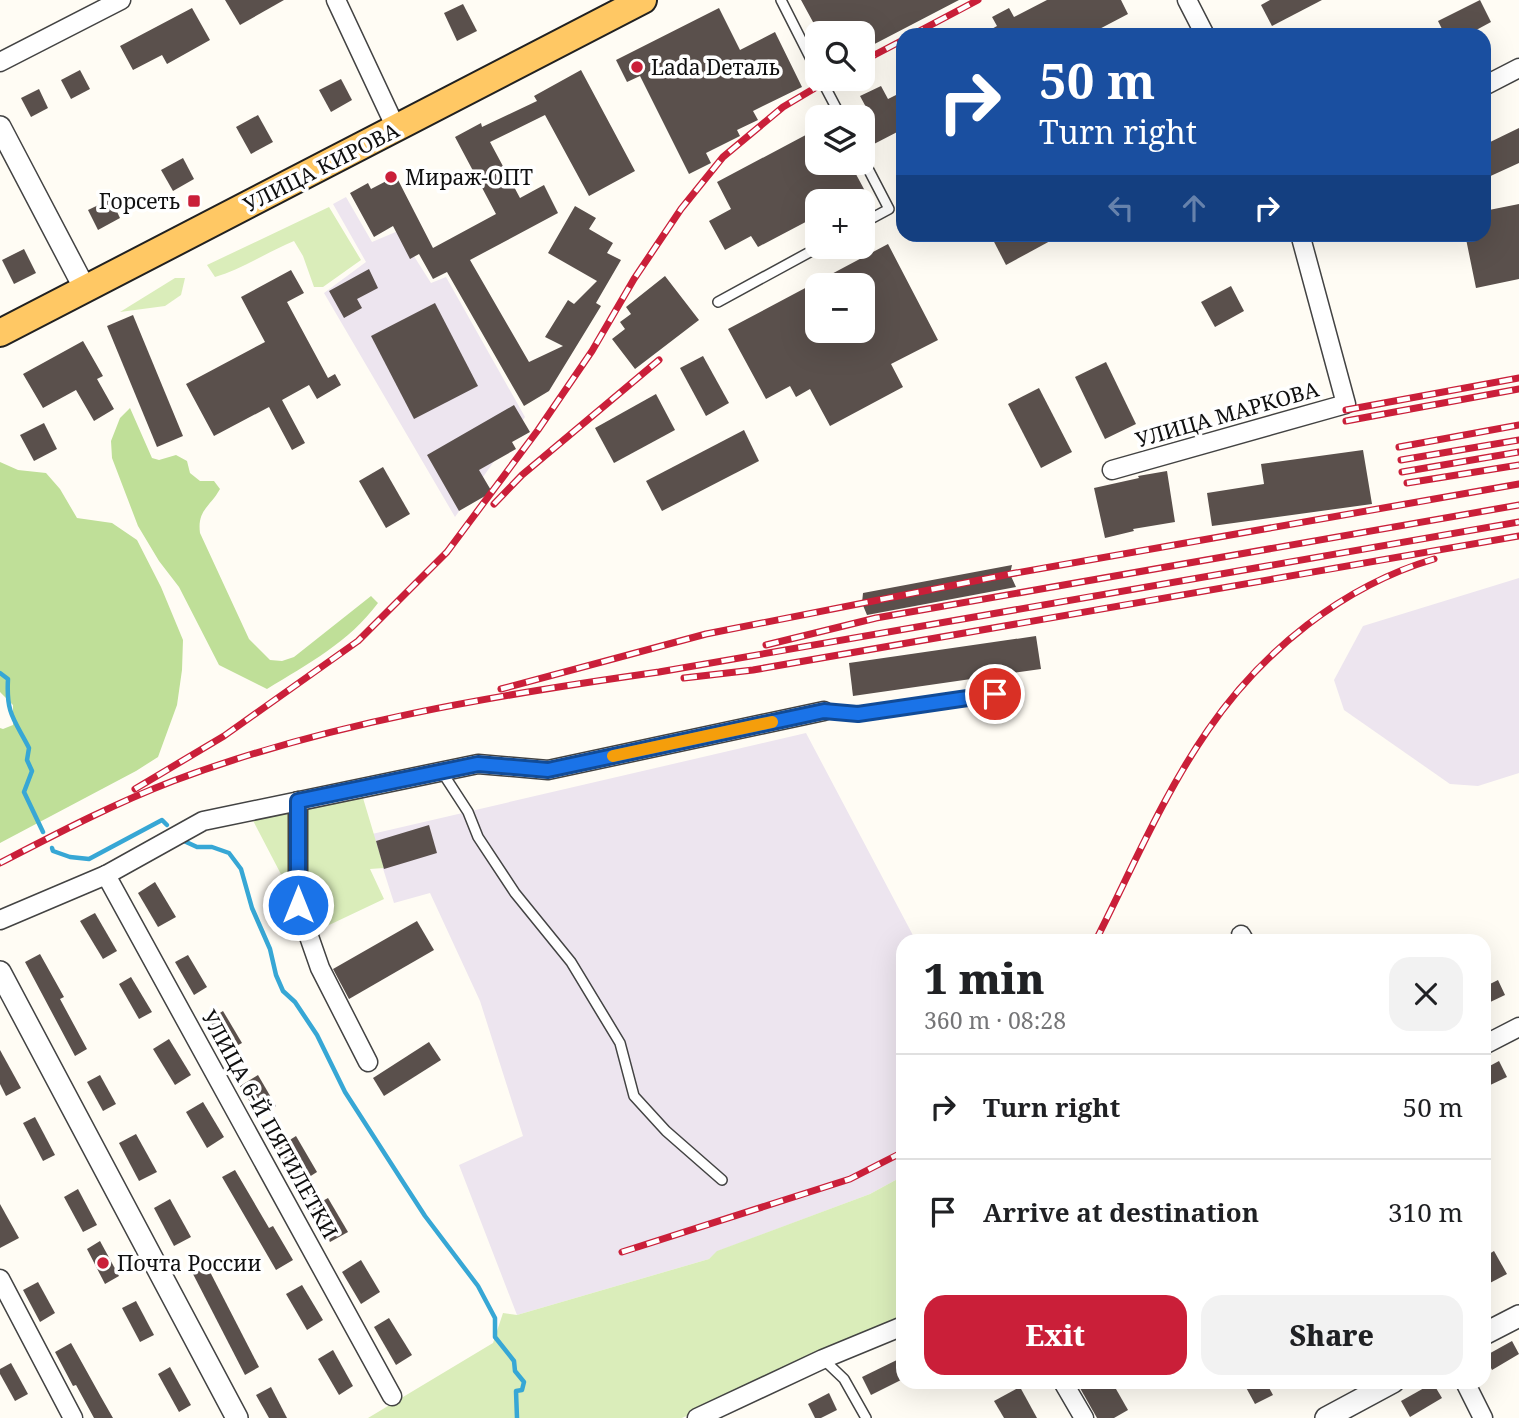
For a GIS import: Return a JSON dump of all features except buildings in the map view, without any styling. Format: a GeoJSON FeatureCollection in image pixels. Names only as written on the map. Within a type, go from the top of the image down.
{"type":"FeatureCollection","features":[{"type":"Feature","properties":{"kind":"main road","name":"УЛИЦА КИРОВА"},"geometry":{"type":"LineString","coordinates":[[0,333],[643,0]]}},
{"type":"Feature","properties":{"kind":"street"},"geometry":{"type":"LineString","coordinates":[[0,62],[121,0]]}},
{"type":"Feature","properties":{"kind":"street"},"geometry":{"type":"LineString","coordinates":[[336,0],[396,128]]}},
{"type":"Feature","properties":{"kind":"street"},"geometry":{"type":"LineString","coordinates":[[1186,0],[1201,28]]}},
{"type":"Feature","properties":{"kind":"street"},"geometry":{"type":"LineString","coordinates":[[1491,82],[1519,68]]}},
{"type":"Feature","properties":{"kind":"street"},"geometry":{"type":"LineString","coordinates":[[0,127],[85,289]]}},
{"type":"Feature","properties":{"kind":"street","name":"УЛИЦА МАРКОВА"},"geometry":{"type":"LineString","coordinates":[[1112,470],[1346,404],[1302,242]]}},
{"type":"Feature","properties":{"kind":"street"},"geometry":{"type":"LineString","coordinates":[[0,920],[106,874],[203,821],[478,764],[548,770],[824,711]]}},
{"type":"Feature","properties":{"kind":"street"},"geometry":{"type":"LineString","coordinates":[[298,801],[298,905],[320,968],[368,1062]]}},
{"type":"Feature","properties":{"kind":"street","name":"УЛИЦА 6-Й ПЯТИЛЕТКИ"},"geometry":{"type":"LineString","coordinates":[[106,874],[392,1396]]}},
{"type":"Feature","properties":{"kind":"street"},"geometry":{"type":"LineString","coordinates":[[0,972],[237,1418]]}},
{"type":"Feature","properties":{"kind":"street"},"geometry":{"type":"LineString","coordinates":[[1491,1041],[1519,1027]]}},
{"type":"Feature","properties":{"kind":"street"},"geometry":{"type":"LineString","coordinates":[[0,1279],[73,1418]]}},
{"type":"Feature","properties":{"kind":"street"},"geometry":{"type":"LineString","coordinates":[[1491,1331],[1519,1316]]}},
{"type":"Feature","properties":{"kind":"street"},"geometry":{"type":"LineString","coordinates":[[697,1418],[823,1359],[896,1329]]}},
{"type":"Feature","properties":{"kind":"street"},"geometry":{"type":"LineString","coordinates":[[1067,1389],[1084,1418]]}},
{"type":"Feature","properties":{"kind":"street"},"geometry":{"type":"LineString","coordinates":[[1326,1418],[1380,1389]]}},
{"type":"Feature","properties":{"kind":"street"},"geometry":{"type":"LineString","coordinates":[[1468,1389],[1483,1418]]}},
{"type":"Feature","properties":{"kind":"lane"},"geometry":{"type":"LineString","coordinates":[[781,0],[805,47]]}},
{"type":"Feature","properties":{"kind":"lane"},"geometry":{"type":"LineString","coordinates":[[871,175],[889,209],[875,217]]}},
{"type":"Feature","properties":{"kind":"lane"},"geometry":{"type":"LineString","coordinates":[[718,302],[805,255]]}},
{"type":"Feature","properties":{"kind":"lane"},"geometry":{"type":"LineString","coordinates":[[824,711],[858,714],[995,694]]}},
{"type":"Feature","properties":{"kind":"lane"},"geometry":{"type":"LineString","coordinates":[[442,772],[468,812],[485,848],[515,893],[571,962],[620,1043],[634,1096],[666,1131],[722,1180]]}},
{"type":"Feature","properties":{"kind":"lane"},"geometry":{"type":"LineString","coordinates":[[823,1359],[844,1379],[866,1418]]}},
{"type":"Feature","properties":{"kind":"shaded area"},"geometry":{"type":"Polygon","coordinates":[[[346,197],[372,242],[398,231],[431,283],[446,277],[525,417],[455,517],[324,293],[366,262],[333,204],[346,197]]]}},
{"type":"Feature","properties":{"kind":"shaded area"},"geometry":{"type":"Polygon","coordinates":[[[1519,578],[1519,773],[1478,786],[1450,784],[1344,710],[1334,680],[1363,626],[1519,578]]]}},
{"type":"Feature","properties":{"kind":"shaded area"},"geometry":{"type":"Polygon","coordinates":[[[806,733],[912,934],[896,934],[896,1180],[870,1194],[718,1251],[709,1259],[517,1315],[459,1165],[523,1136],[480,1001],[430,893],[394,903],[372,834],[806,733]]]}},
{"type":"Feature","properties":{"kind":"green space"},"geometry":{"type":"Polygon","coordinates":[[[329,207],[361,260],[323,287],[314,287],[303,256],[294,241],[215,277],[207,265],[329,207]]]}},
{"type":"Feature","properties":{"kind":"green space"},"geometry":{"type":"Polygon","coordinates":[[[175,278],[185,278],[181,295],[165,306],[120,312],[175,278]]]}},
{"type":"Feature","properties":{"kind":"green space"},"geometry":{"type":"Polygon","coordinates":[[[130,408],[152,458],[159,460],[176,455],[187,461],[190,473],[200,481],[214,481],[220,489],[202,514],[200,533],[249,639],[270,660],[282,661],[294,657],[371,596],[378,603],[367,617],[341,641],[267,689],[219,665],[179,587],[138,526],[112,458],[111,441],[120,418],[130,408]]]}},
{"type":"Feature","properties":{"kind":"green space"},"geometry":{"type":"Polygon","coordinates":[[[0,462],[18,470],[46,473],[60,489],[77,518],[112,523],[137,540],[161,587],[183,640],[177,705],[158,757],[0,843],[0,728],[13,725],[13,705],[0,692],[0,462]]]}},
{"type":"Feature","properties":{"kind":"green space"},"geometry":{"type":"Polygon","coordinates":[[[360,788],[384,868],[370,869],[384,899],[308,935],[297,905],[248,811],[360,788]]]}},
{"type":"Feature","properties":{"kind":"green space"},"geometry":{"type":"Polygon","coordinates":[[[896,1180],[896,1324],[682,1418],[368,1418],[493,1343],[503,1313],[517,1315],[709,1259],[717,1251],[870,1194],[896,1180]]]}},
{"type":"Feature","properties":{"kind":"waterway"},"geometry":{"type":"LineString","coordinates":[[0,673],[8,679],[10,709],[29,748],[27,760],[32,771],[24,792],[43,832]]}},
{"type":"Feature","properties":{"kind":"waterway"},"geometry":{"type":"LineString","coordinates":[[52,848],[53,851],[70,857],[89,859],[162,820],[167,825]]}},
{"type":"Feature","properties":{"kind":"waterway"},"geometry":{"type":"LineString","coordinates":[[184,841],[197,847],[212,847],[229,853],[241,869],[252,908],[270,949],[283,991],[295,1002],[317,1035],[345,1092],[425,1216],[478,1286],[495,1318],[495,1337],[514,1361],[515,1371],[524,1382],[522,1390],[516,1391],[517,1418]]}},
{"type":"Feature","properties":{"kind":"railway"},"geometry":{"type":"LineString","coordinates":[[925,28],[978,0]]}},
{"type":"Feature","properties":{"kind":"railway"},"geometry":{"type":"LineString","coordinates":[[875,55],[896,44]]}},
{"type":"Feature","properties":{"kind":"railway"},"geometry":{"type":"LineString","coordinates":[[135,789],[224,736],[358,641],[447,552],[538,430],[592,351],[634,279],[681,209],[723,157],[783,107],[810,91]]}},
{"type":"Feature","properties":{"kind":"railway"},"geometry":{"type":"LineString","coordinates":[[494,504],[522,475],[659,360]]}},
{"type":"Feature","properties":{"kind":"railway"},"geometry":{"type":"LineString","coordinates":[[1346,410],[1519,378]]}},
{"type":"Feature","properties":{"kind":"railway"},"geometry":{"type":"LineString","coordinates":[[1346,421],[1519,389]]}},
{"type":"Feature","properties":{"kind":"railway"},"geometry":{"type":"LineString","coordinates":[[1399,447],[1519,425]]}},
{"type":"Feature","properties":{"kind":"railway"},"geometry":{"type":"LineString","coordinates":[[1401,460],[1519,440]]}},
{"type":"Feature","properties":{"kind":"railway"},"geometry":{"type":"LineString","coordinates":[[1402,472],[1519,452]]}},
{"type":"Feature","properties":{"kind":"railway"},"geometry":{"type":"LineString","coordinates":[[1407,483],[1519,465]]}},
{"type":"Feature","properties":{"kind":"railway"},"geometry":{"type":"LineString","coordinates":[[501,689],[706,634],[1010,574],[1519,484]]}},
{"type":"Feature","properties":{"kind":"railway"},"geometry":{"type":"LineString","coordinates":[[766,645],[876,618],[1519,505]]}},
{"type":"Feature","properties":{"kind":"railway"},"geometry":{"type":"LineString","coordinates":[[0,863],[107,809],[173,781],[291,743],[413,713],[1519,522]]}},
{"type":"Feature","properties":{"kind":"railway"},"geometry":{"type":"LineString","coordinates":[[684,678],[753,670],[1519,536]]}},
{"type":"Feature","properties":{"kind":"railway"},"geometry":{"type":"LineString","coordinates":[[1099,934],[1176,781],[1208,730],[1253,674],[1279,648],[1337,604],[1400,571],[1434,559]]}},
{"type":"Feature","properties":{"kind":"railway"},"geometry":{"type":"LineString","coordinates":[[622,1252],[850,1179],[896,1156]]}},
{"type":"Feature","properties":{"kind":"slow traffic"},"geometry":{"type":"LineString","coordinates":[[613,756],[772,722]]}},
{"type":"Feature","properties":{"kind":"place","name":"Lada Dеталь"},"geometry":{"type":"Point","coordinates":[637,67]}},
{"type":"Feature","properties":{"kind":"place","name":"Мираж-ОПТ"},"geometry":{"type":"Point","coordinates":[391,177]}},
{"type":"Feature","properties":{"kind":"place","name":"Горсеть"},"geometry":{"type":"Point","coordinates":[194,201]}},
{"type":"Feature","properties":{"kind":"place","name":"Почта России"},"geometry":{"type":"Point","coordinates":[103,1263]}},
{"type":"Feature","properties":{"kind":"route"},"geometry":{"type":"LineString","coordinates":[[298,905],[298,801],[478,764],[548,770],[824,711],[858,714],[995,694]]}}]}
